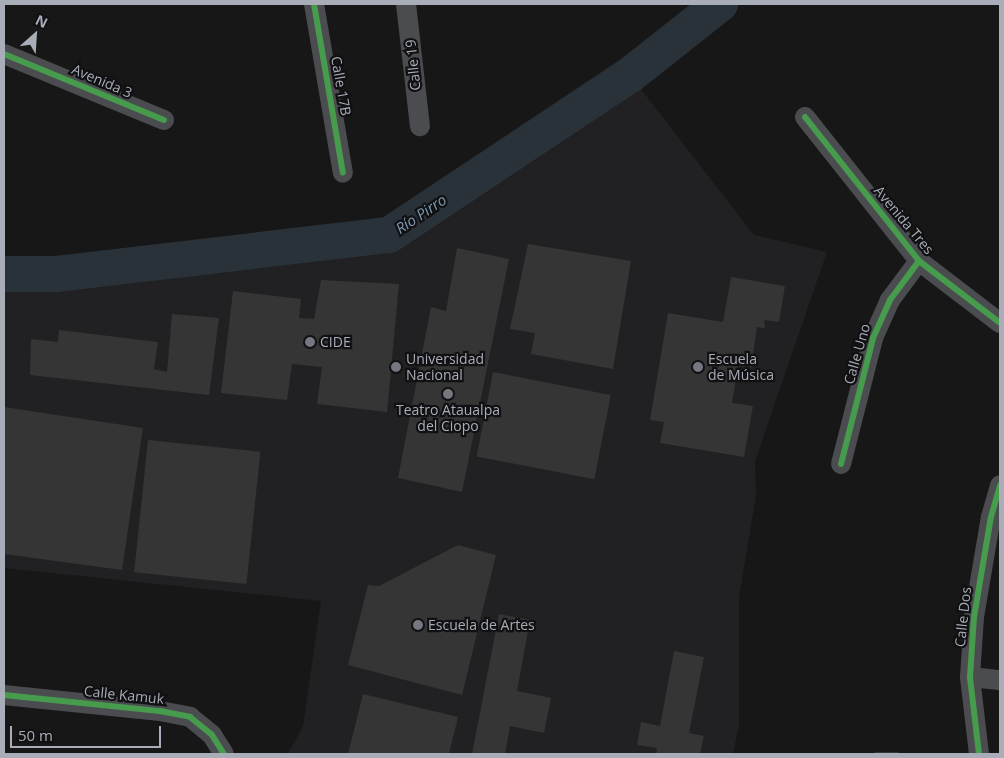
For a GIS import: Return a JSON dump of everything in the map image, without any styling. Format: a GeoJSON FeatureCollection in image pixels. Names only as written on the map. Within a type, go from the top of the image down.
{"type":"FeatureCollection","features":[{"type":"Feature","properties":{"kind":"street","name":"Calle 17B"},"geometry":{"type":"LineString","coordinates":[[314,4],[343,173]]}},
{"type":"Feature","properties":{"kind":"street","name":"Calle 19"},"geometry":{"type":"LineString","coordinates":[[406,4],[420,126]]}},
{"type":"Feature","properties":{"kind":"street","name":"Avenida 3"},"geometry":{"type":"LineString","coordinates":[[4,54],[164,120]]}},
{"type":"Feature","properties":{"kind":"street","name":"Avenida Tres"},"geometry":{"type":"LineString","coordinates":[[805,117],[919,261],[1000,323]]}},
{"type":"Feature","properties":{"kind":"street","name":"Calle Uno"},"geometry":{"type":"LineString","coordinates":[[841,464],[872,338],[890,300],[919,261]]}},
{"type":"Feature","properties":{"kind":"street","name":"Calle Dos"},"geometry":{"type":"LineString","coordinates":[[978,754],[970,677],[974,617],[1000,485]]}},
{"type":"Feature","properties":{"kind":"street"},"geometry":{"type":"LineString","coordinates":[[970,677],[1000,680]]}},
{"type":"Feature","properties":{"kind":"street","name":"Calle Kamuk"},"geometry":{"type":"LineString","coordinates":[[4,695],[160,711],[190,717],[212,735],[224,754]]}},
{"type":"Feature","properties":{"kind":"shaded area","name":"Universidad Nacional"},"geometry":{"type":"Polygon","coordinates":[[[630,75],[754,235],[827,252],[755,461],[756,496],[739,598],[739,724],[733,754],[288,754],[303,726],[321,601],[4,568],[4,273],[56,274],[389,235],[630,75]]]}},
{"type":"Feature","properties":{"kind":"building"},"geometry":{"type":"Polygon","coordinates":[[[528,244],[631,261],[613,369],[531,354],[535,333],[510,329],[528,244]]]}},
{"type":"Feature","properties":{"kind":"building","name":"Teatro Ataualpa del Ciopo"},"geometry":{"type":"Polygon","coordinates":[[[457,248],[509,259],[462,492],[398,478],[431,307],[446,311],[457,248]]]}},
{"type":"Feature","properties":{"kind":"building","name":"Escuela de Música"},"geometry":{"type":"Polygon","coordinates":[[[731,277],[785,286],[779,322],[764,320],[765,328],[757,327],[751,368],[738,366],[732,403],[753,406],[744,457],[660,443],[664,422],[650,420],[668,313],[723,322],[731,277]]]}},
{"type":"Feature","properties":{"kind":"building","name":"CIDE"},"geometry":{"type":"Polygon","coordinates":[[[321,280],[399,284],[387,412],[317,404],[322,367],[292,364],[287,400],[221,393],[233,291],[301,299],[299,318],[314,319],[321,280]]]}},
{"type":"Feature","properties":{"kind":"building"},"geometry":{"type":"Polygon","coordinates":[[[172,314],[219,318],[209,395],[30,375],[31,339],[58,342],[59,330],[158,342],[154,369],[167,372],[172,314]]]}},
{"type":"Feature","properties":{"kind":"building"},"geometry":{"type":"Polygon","coordinates":[[[493,372],[611,395],[594,479],[477,456],[493,372]]]}},
{"type":"Feature","properties":{"kind":"building"},"geometry":{"type":"Polygon","coordinates":[[[4,407],[143,428],[122,570],[4,554],[4,407]]]}},
{"type":"Feature","properties":{"kind":"building"},"geometry":{"type":"Polygon","coordinates":[[[148,440],[260,452],[246,584],[134,572],[148,440]]]}},
{"type":"Feature","properties":{"kind":"building","name":"Escuela de Artes"},"geometry":{"type":"Polygon","coordinates":[[[458,545],[496,555],[462,695],[348,665],[368,585],[379,586],[458,545]]]}},
{"type":"Feature","properties":{"kind":"building"},"geometry":{"type":"Polygon","coordinates":[[[499,614],[530,620],[517,691],[551,698],[544,733],[510,726],[505,754],[472,754],[499,614]]]}},
{"type":"Feature","properties":{"kind":"building"},"geometry":{"type":"Polygon","coordinates":[[[674,651],[704,657],[689,733],[704,736],[700,754],[656,754],[657,748],[637,745],[641,722],[660,726],[674,651]]]}},
{"type":"Feature","properties":{"kind":"building"},"geometry":{"type":"Polygon","coordinates":[[[363,694],[458,717],[449,754],[348,754],[363,694]]]}},
{"type":"Feature","properties":{"kind":"building"},"geometry":{"type":"Polygon","coordinates":[[[875,752],[899,752],[899,754],[875,754],[875,752]]]}},
{"type":"Feature","properties":{"kind":"waterway","name":"Río Pirro"},"geometry":{"type":"LineString","coordinates":[[4,274],[56,274],[389,235],[630,75],[720,4]]}},
{"type":"Feature","properties":{"kind":"cycle path"},"geometry":{"type":"LineString","coordinates":[[314,4],[343,173]]}},
{"type":"Feature","properties":{"kind":"cycle path"},"geometry":{"type":"LineString","coordinates":[[4,54],[164,120]]}},
{"type":"Feature","properties":{"kind":"cycle path"},"geometry":{"type":"LineString","coordinates":[[805,117],[919,261],[1000,323]]}},
{"type":"Feature","properties":{"kind":"cycle path"},"geometry":{"type":"LineString","coordinates":[[841,464],[873,338],[890,300],[919,261]]}},
{"type":"Feature","properties":{"kind":"cycle path"},"geometry":{"type":"LineString","coordinates":[[979,754],[970,677],[974,617],[991,517],[1000,485]]}},
{"type":"Feature","properties":{"kind":"cycle path"},"geometry":{"type":"LineString","coordinates":[[4,695],[160,711],[190,717],[212,735],[224,754]]}},
{"type":"Feature","properties":{"kind":"place","name":"CIDE"},"geometry":{"type":"Point","coordinates":[310,342]}},
{"type":"Feature","properties":{"kind":"place","name":"Universidad Nacional"},"geometry":{"type":"Point","coordinates":[396,367]}},
{"type":"Feature","properties":{"kind":"place","name":"Escuela de Música"},"geometry":{"type":"Point","coordinates":[698,367]}},
{"type":"Feature","properties":{"kind":"place","name":"Teatro Ataualpa del Ciopo"},"geometry":{"type":"Point","coordinates":[448,394]}},
{"type":"Feature","properties":{"kind":"place","name":"Escuela de Artes"},"geometry":{"type":"Point","coordinates":[418,625]}}]}
